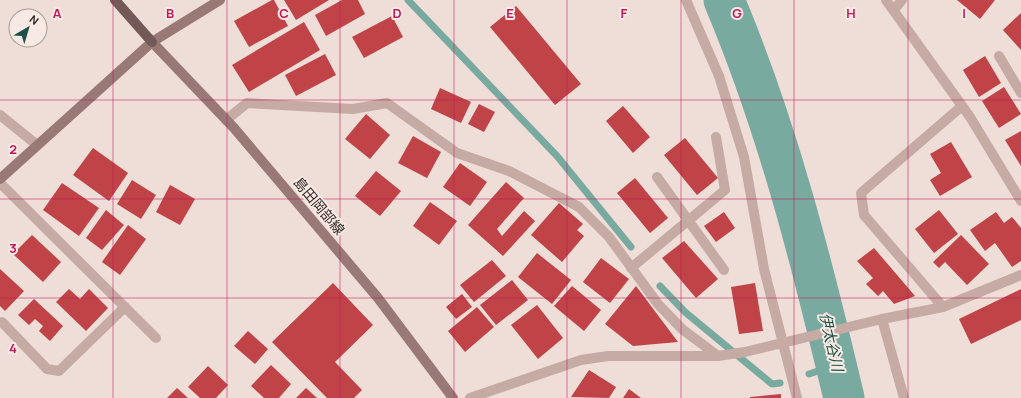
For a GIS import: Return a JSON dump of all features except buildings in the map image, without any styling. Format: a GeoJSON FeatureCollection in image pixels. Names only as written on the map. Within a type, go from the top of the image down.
{"type":"FeatureCollection","features":[{"type":"Feature","properties":{"kind":"main road"},"geometry":{"type":"LineString","coordinates":[[114,0],[152,42]]}},
{"type":"Feature","properties":{"kind":"main road"},"geometry":{"type":"LineString","coordinates":[[0,179],[152,42],[220,0]]}},
{"type":"Feature","properties":{"kind":"main road","name":"島田岡部線"},"geometry":{"type":"LineString","coordinates":[[152,42],[226,120],[378,298],[453,398]]}},
{"type":"Feature","properties":{"kind":"street"},"geometry":{"type":"LineString","coordinates":[[686,0],[719,76],[744,157],[764,269],[786,343],[797,398]]}},
{"type":"Feature","properties":{"kind":"street"},"geometry":{"type":"LineString","coordinates":[[886,0],[962,106],[1021,201]]}},
{"type":"Feature","properties":{"kind":"street"},"geometry":{"type":"LineString","coordinates":[[894,10],[902,0]]}},
{"type":"Feature","properties":{"kind":"street"},"geometry":{"type":"LineString","coordinates":[[999,56],[1021,93]]}},
{"type":"Feature","properties":{"kind":"street"},"geometry":{"type":"LineString","coordinates":[[226,120],[247,104],[353,109],[387,103],[457,153],[509,171],[579,207],[608,237],[658,304],[682,329],[718,356]]}},
{"type":"Feature","properties":{"kind":"street"},"geometry":{"type":"LineString","coordinates":[[943,307],[864,215],[862,193],[962,106]]}},
{"type":"Feature","properties":{"kind":"street"},"geometry":{"type":"LineString","coordinates":[[0,115],[37,146]]}},
{"type":"Feature","properties":{"kind":"street"},"geometry":{"type":"LineString","coordinates":[[632,268],[725,190],[716,137]]}},
{"type":"Feature","properties":{"kind":"street"},"geometry":{"type":"LineString","coordinates":[[657,177],[724,270]]}},
{"type":"Feature","properties":{"kind":"street"},"geometry":{"type":"LineString","coordinates":[[0,183],[156,338]]}},
{"type":"Feature","properties":{"kind":"street"},"geometry":{"type":"LineString","coordinates":[[470,398],[581,360],[608,356],[732,355],[786,343],[882,319],[943,307],[1021,275]]}},
{"type":"Feature","properties":{"kind":"street"},"geometry":{"type":"LineString","coordinates":[[2,322],[47,369],[59,370],[125,307]]}},
{"type":"Feature","properties":{"kind":"street"},"geometry":{"type":"LineString","coordinates":[[882,319],[904,398]]}},
{"type":"Feature","properties":{"kind":"waterway"},"geometry":{"type":"LineString","coordinates":[[408,0],[557,156],[631,247]]}},
{"type":"Feature","properties":{"kind":"waterway","name":"伊太谷川"},"geometry":{"type":"LineString","coordinates":[[724,0],[761,97],[792,196],[844,398]]}},
{"type":"Feature","properties":{"kind":"waterway"},"geometry":{"type":"LineString","coordinates":[[660,286],[685,312],[772,384],[780,383]]}},
{"type":"Feature","properties":{"kind":"waterway","name":"伊太谷川"},"geometry":{"type":"LineString","coordinates":[[809,374],[836,365]]}}]}
